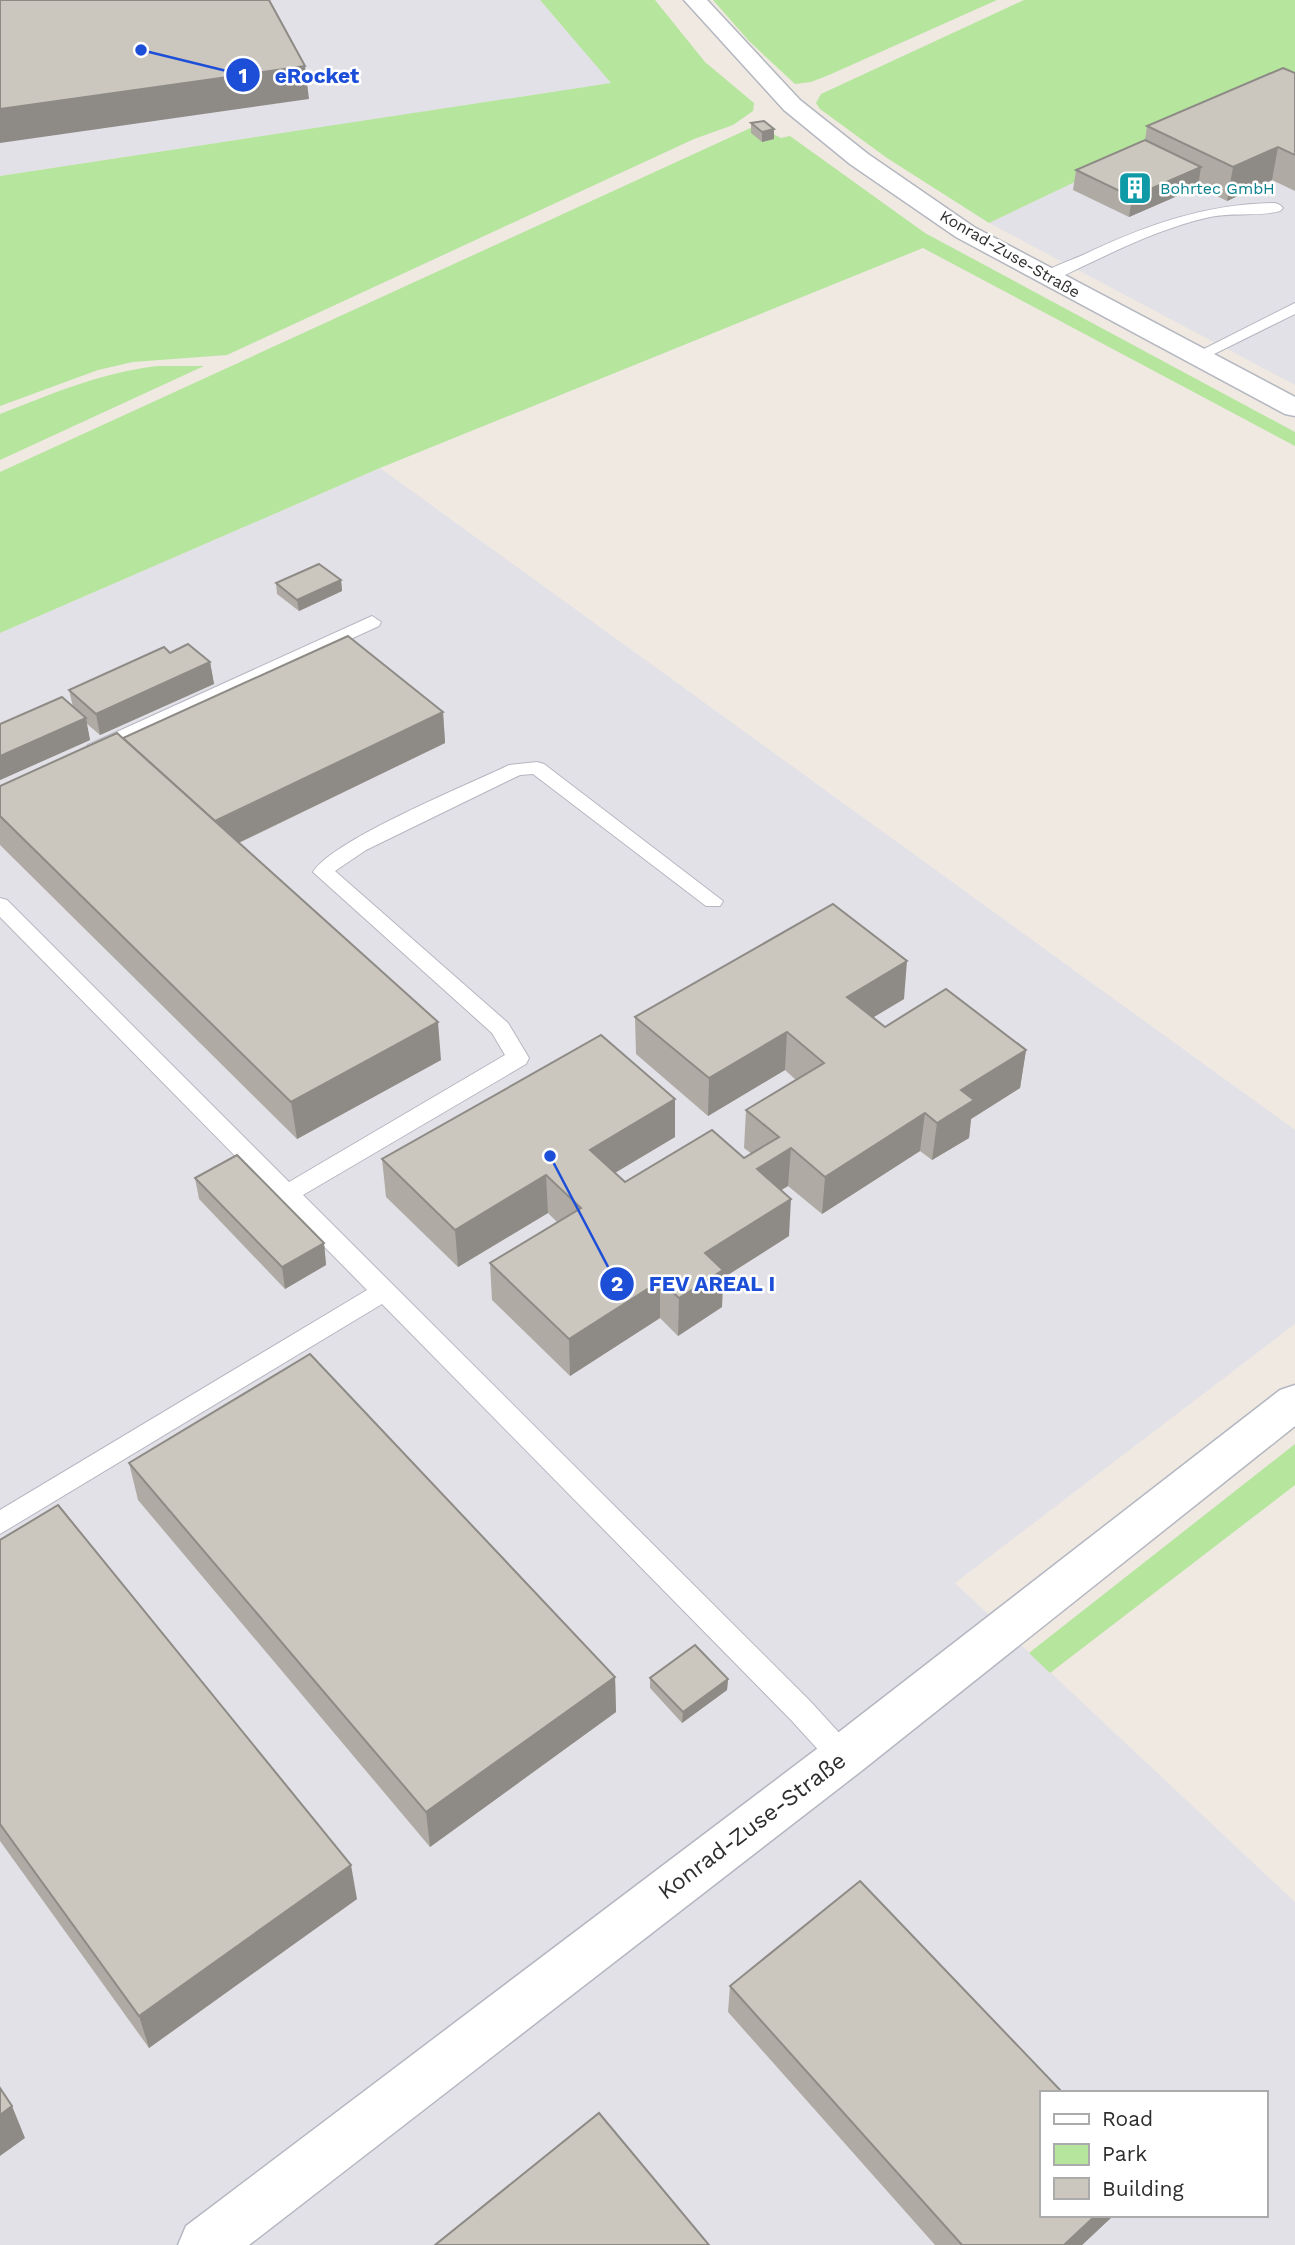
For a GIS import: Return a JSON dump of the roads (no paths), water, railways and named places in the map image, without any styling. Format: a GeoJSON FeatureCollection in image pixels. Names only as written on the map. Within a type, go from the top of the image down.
{"type":"FeatureCollection","features":[{"type":"Feature","properties":{"kind":"street","name":"Konrad-Zuse-Straße"},"geometry":{"type":"LineString","coordinates":[[695,0],[792,105],[859,159],[965,232],[1295,408]]}},
{"type":"Feature","properties":{"kind":"street","name":"Konrad-Zuse-Straße"},"geometry":{"type":"LineString","coordinates":[[205,2245],[843,1757],[1295,1402]]}},
{"type":"Feature","properties":{"kind":"lane"},"geometry":{"type":"LineString","coordinates":[[1048,277],[1160,225],[1225,208],[1275,208]]}},
{"type":"Feature","properties":{"kind":"lane"},"geometry":{"type":"LineString","coordinates":[[1198,356],[1295,307]]}},
{"type":"Feature","properties":{"kind":"lane"},"geometry":{"type":"LineString","coordinates":[[82,755],[372,622]]}},
{"type":"Feature","properties":{"kind":"lane"},"geometry":{"type":"LineString","coordinates":[[286,1194],[518,1058],[500,1028],[323,872],[332,862],[359,845],[516,769],[537,768],[713,901]]}},
{"type":"Feature","properties":{"kind":"lane"},"geometry":{"type":"LineString","coordinates":[[0,905],[801,1711],[843,1757]]}},
{"type":"Feature","properties":{"kind":"lane"},"geometry":{"type":"LineString","coordinates":[[0,1523],[383,1292]]}},
{"type":"Feature","properties":{"kind":"place","name":"eRocket"},"geometry":{"type":"Point","coordinates":[141,50]}},
{"type":"Feature","properties":{"kind":"place","name":"Bohrtec GmbH"},"geometry":{"type":"Point","coordinates":[1135,188]}},
{"type":"Feature","properties":{"kind":"place","name":"FEV AREAL I"},"geometry":{"type":"Point","coordinates":[550,1156]}}]}
